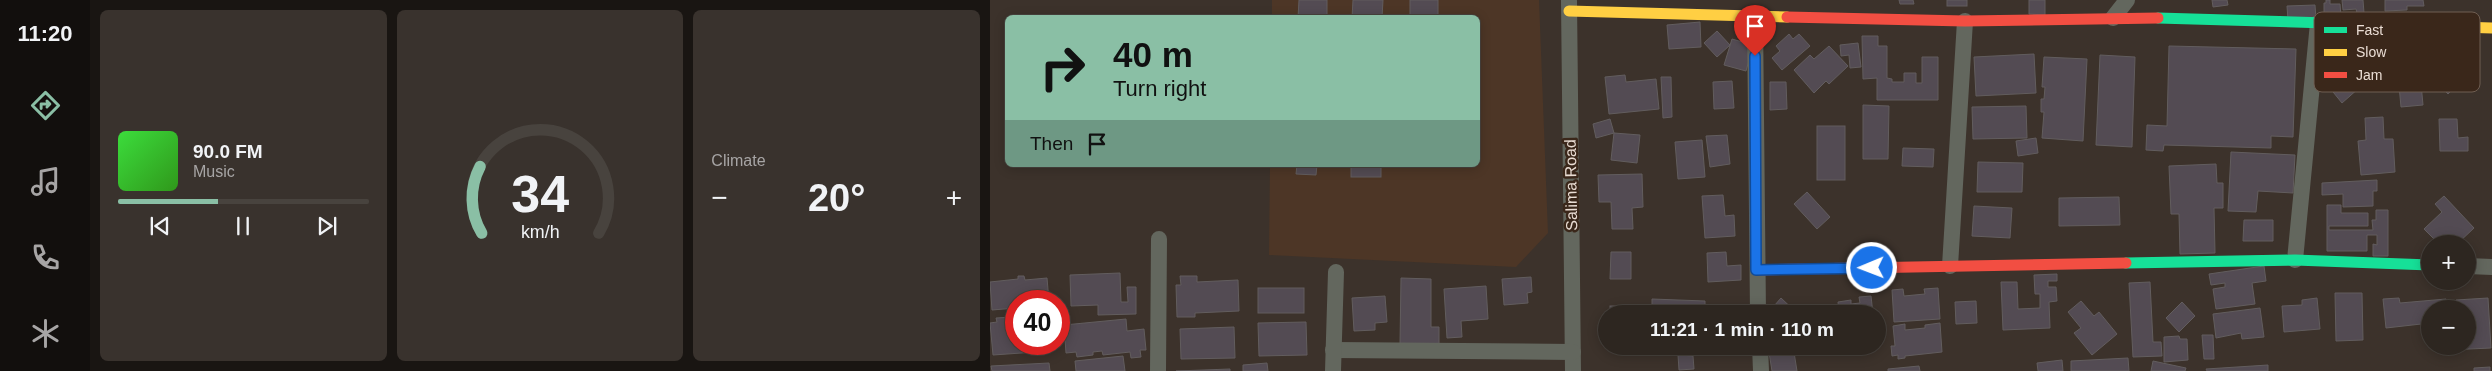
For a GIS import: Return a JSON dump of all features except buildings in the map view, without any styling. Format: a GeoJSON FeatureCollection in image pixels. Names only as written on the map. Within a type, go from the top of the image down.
{"type":"FeatureCollection","features":[{"type":"Feature","properties":{"kind":"street"},"geometry":{"type":"LineString","coordinates":[[2113,18],[2127,0]]}},
{"type":"Feature","properties":{"kind":"street"},"geometry":{"type":"LineString","coordinates":[[1569,6],[1755,17],[1965,21],[2113,18],[2314,23]]}},
{"type":"Feature","properties":{"kind":"street","name":"Salima Road"},"geometry":{"type":"LineString","coordinates":[[1569,6],[1573,371]]}},
{"type":"Feature","properties":{"kind":"street"},"geometry":{"type":"LineString","coordinates":[[1755,17],[1758,305]]}},
{"type":"Feature","properties":{"kind":"street"},"geometry":{"type":"LineString","coordinates":[[1950,266],[1965,21]]}},
{"type":"Feature","properties":{"kind":"street"},"geometry":{"type":"LineString","coordinates":[[2295,260],[2314,64]]}},
{"type":"Feature","properties":{"kind":"street"},"geometry":{"type":"LineString","coordinates":[[1158,371],[1159,239]]}},
{"type":"Feature","properties":{"kind":"street"},"geometry":{"type":"LineString","coordinates":[[1756,270],[2295,260],[2421,265]]}},
{"type":"Feature","properties":{"kind":"street"},"geometry":{"type":"LineString","coordinates":[[2476,266],[2492,267]]}},
{"type":"Feature","properties":{"kind":"street"},"geometry":{"type":"LineString","coordinates":[[1333,371],[1336,272]]}},
{"type":"Feature","properties":{"kind":"street"},"geometry":{"type":"LineString","coordinates":[[1333,350],[1573,352]]}},
{"type":"Feature","properties":{"kind":"street"},"geometry":{"type":"LineString","coordinates":[[1760,355],[1761,371]]}},
{"type":"Feature","properties":{"kind":"shaded area"},"geometry":{"type":"Polygon","coordinates":[[[1272,0],[1539,0],[1548,233],[1516,267],[1269,255],[1270,167],[1480,167],[1480,15],[1272,15],[1272,0]]]}},
{"type":"Feature","properties":{"kind":"traffic: fast"},"geometry":{"type":"LineString","coordinates":[[2158,18],[2314,23]]}},
{"type":"Feature","properties":{"kind":"traffic: fast"},"geometry":{"type":"LineString","coordinates":[[2126,263],[2295,260],[2421,265]]}},
{"type":"Feature","properties":{"kind":"traffic: slow"},"geometry":{"type":"LineString","coordinates":[[1569,11],[1787,17]]}},
{"type":"Feature","properties":{"kind":"traffic: slow"},"geometry":{"type":"LineString","coordinates":[[2480,28],[2492,28]]}},
{"type":"Feature","properties":{"kind":"traffic: jam"},"geometry":{"type":"LineString","coordinates":[[1787,17],[1965,21],[2158,18]]}},
{"type":"Feature","properties":{"kind":"traffic: jam"},"geometry":{"type":"LineString","coordinates":[[1757,270],[2126,263]]}},
{"type":"Feature","properties":{"kind":"route"},"geometry":{"type":"LineString","coordinates":[[1755,56],[1756,270],[1872,268]]}}]}
